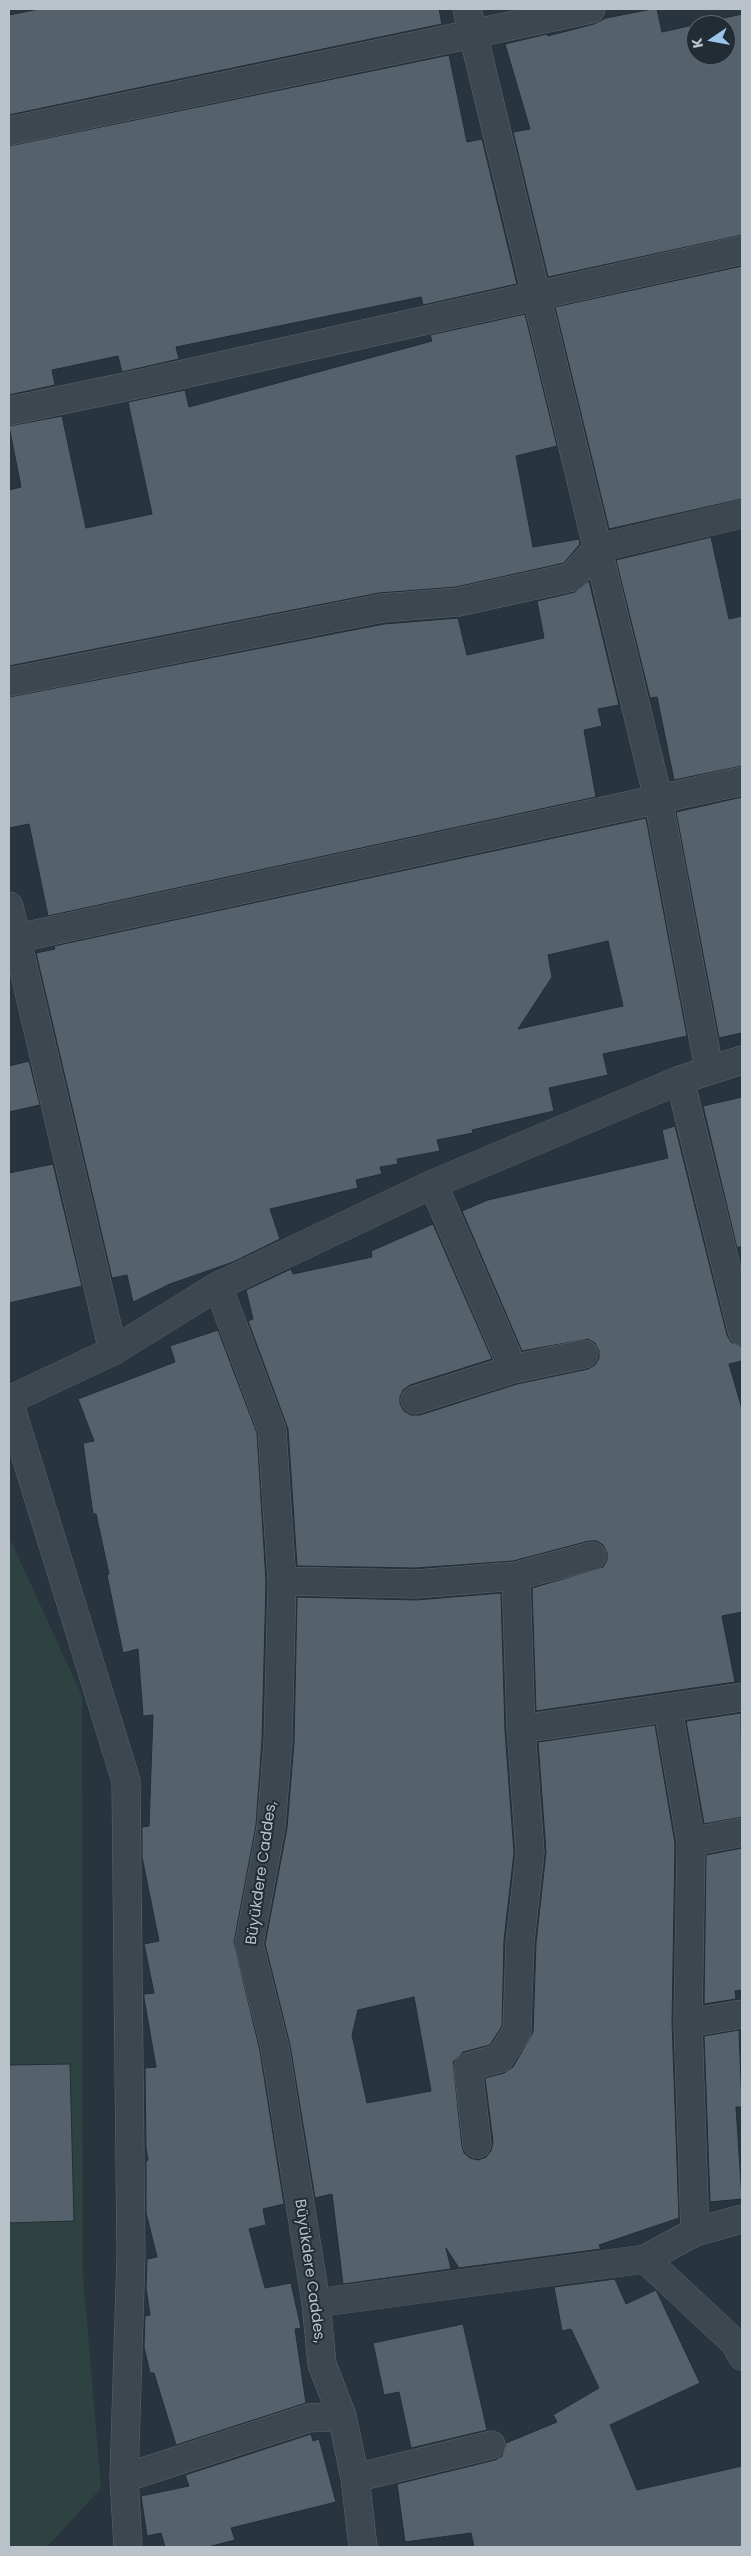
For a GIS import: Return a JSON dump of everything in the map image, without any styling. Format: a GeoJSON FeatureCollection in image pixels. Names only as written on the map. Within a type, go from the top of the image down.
{"type":"FeatureCollection","features":[{"type":"Feature","properties":{"kind":"street"},"geometry":{"type":"LineString","coordinates":[[9,131],[470,22],[591,9]]}},
{"type":"Feature","properties":{"kind":"street"},"geometry":{"type":"LineString","coordinates":[[470,22],[658,798],[709,1069]]}},
{"type":"Feature","properties":{"kind":"street"},"geometry":{"type":"LineString","coordinates":[[9,411],[536,297],[742,250]]}},
{"type":"Feature","properties":{"kind":"street"},"geometry":{"type":"LineString","coordinates":[[9,682],[382,608],[458,602],[572,578],[598,548],[742,514]]}},
{"type":"Feature","properties":{"kind":"street"},"geometry":{"type":"LineString","coordinates":[[13,939],[742,781]]}},
{"type":"Feature","properties":{"kind":"street"},"geometry":{"type":"LineString","coordinates":[[9,906],[13,939],[113,1351]]}},
{"type":"Feature","properties":{"kind":"street"},"geometry":{"type":"LineString","coordinates":[[128,2547],[124,2478],[131,2255],[126,1781],[9,1401],[113,1351],[218,1286],[433,1184],[680,1080],[709,1069],[742,1060]]}},
{"type":"Feature","properties":{"kind":"street"},"geometry":{"type":"LineString","coordinates":[[680,1080],[734,1258],[742,1331]]}},
{"type":"Feature","properties":{"kind":"street"},"geometry":{"type":"LineString","coordinates":[[433,1184],[514,1369]]}},
{"type":"Feature","properties":{"kind":"street","name":"Büyükdere Caddes,"},"geometry":{"type":"LineString","coordinates":[[218,1286],[272,1430],[282,1581],[278,1742],[271,1827],[249,1944],[275,2048],[316,2303],[322,2364],[342,2416],[355,2478],[363,2547]]}},
{"type":"Feature","properties":{"kind":"street"},"geometry":{"type":"LineString","coordinates":[[415,1400],[514,1369],[584,1354]]}},
{"type":"Feature","properties":{"kind":"street"},"geometry":{"type":"LineString","coordinates":[[282,1581],[416,1584],[516,1576],[592,1556]]}},
{"type":"Feature","properties":{"kind":"street"},"geometry":{"type":"LineString","coordinates":[[476,2144],[468,2067],[500,2058],[517,2032],[520,1942],[530,1853],[521,1730],[516,1576]]}},
{"type":"Feature","properties":{"kind":"street"},"geometry":{"type":"LineString","coordinates":[[521,1730],[742,1697]]}},
{"type":"Feature","properties":{"kind":"street"},"geometry":{"type":"LineString","coordinates":[[668,1709],[691,1842],[688,2023],[695,2232]]}},
{"type":"Feature","properties":{"kind":"street"},"geometry":{"type":"LineString","coordinates":[[691,1842],[742,1832]]}},
{"type":"Feature","properties":{"kind":"street"},"geometry":{"type":"LineString","coordinates":[[688,2023],[742,2014]]}},
{"type":"Feature","properties":{"kind":"street"},"geometry":{"type":"LineString","coordinates":[[316,2303],[644,2259],[695,2232],[742,2219]]}},
{"type":"Feature","properties":{"kind":"street"},"geometry":{"type":"LineString","coordinates":[[644,2259],[735,2343],[742,2356]]}},
{"type":"Feature","properties":{"kind":"street"},"geometry":{"type":"LineString","coordinates":[[124,2478],[309,2418],[342,2416]]}},
{"type":"Feature","properties":{"kind":"street"},"geometry":{"type":"LineString","coordinates":[[355,2478],[491,2445]]}},
{"type":"Feature","properties":{"kind":"green space"},"geometry":{"type":"Polygon","coordinates":[[[9,1537],[82,1696],[83,2276],[101,2488],[47,2547],[9,2547],[9,1537]]]}},
{"type":"Feature","properties":{"kind":"building"},"geometry":{"type":"Polygon","coordinates":[[[39,9],[439,9],[442,24],[9,115],[9,15],[39,9]]]}},
{"type":"Feature","properties":{"kind":"building"},"geometry":{"type":"Polygon","coordinates":[[[657,9],[662,32],[686,27],[686,65],[736,65],[736,15],[742,14],[742,235],[548,277],[513,132],[530,129],[505,44],[547,34],[548,36],[594,24],[606,18],[657,9]]]}},
{"type":"Feature","properties":{"kind":"building"},"geometry":{"type":"Polygon","coordinates":[[[449,55],[467,142],[482,139],[517,284],[423,305],[421,297],[176,347],[179,359],[122,372],[118,356],[52,370],[55,385],[9,395],[9,146],[449,55]]]}},
{"type":"Feature","properties":{"kind":"building"},"geometry":{"type":"Polygon","coordinates":[[[742,266],[742,499],[609,529],[555,307],[742,266]]]}},
{"type":"Feature","properties":{"kind":"building"},"geometry":{"type":"Polygon","coordinates":[[[525,314],[557,446],[516,456],[533,547],[579,539],[580,544],[564,563],[456,587],[379,593],[9,666],[9,490],[21,487],[9,426],[62,416],[86,528],[152,514],[128,402],[185,390],[189,407],[432,341],[430,335],[525,314]]]}},
{"type":"Feature","properties":{"kind":"building"},"geometry":{"type":"Polygon","coordinates":[[[711,537],[729,619],[742,616],[742,766],[674,780],[657,697],[650,698],[616,560],[711,537]]]}},
{"type":"Feature","properties":{"kind":"building"},"geometry":{"type":"Polygon","coordinates":[[[589,581],[619,705],[598,709],[602,726],[584,730],[596,797],[48,916],[29,824],[9,828],[9,697],[384,624],[458,618],[467,655],[544,638],[537,601],[575,592],[589,581]]]}},
{"type":"Feature","properties":{"kind":"building"},"geometry":{"type":"Polygon","coordinates":[[[742,797],[742,1033],[719,1038],[676,812],[742,797]]]}},
{"type":"Feature","properties":{"kind":"building"},"geometry":{"type":"Polygon","coordinates":[[[646,818],[687,1036],[603,1054],[608,1075],[549,1088],[554,1111],[472,1130],[473,1133],[437,1140],[440,1151],[397,1159],[398,1164],[380,1167],[382,1174],[356,1180],[358,1188],[270,1209],[280,1239],[233,1262],[170,1284],[133,1302],[127,1275],[112,1278],[36,953],[55,949],[54,946],[646,818]],[[608,941],[548,955],[552,977],[518,1029],[623,1006],[608,941]]]}},
{"type":"Feature","properties":{"kind":"building"},"geometry":{"type":"Polygon","coordinates":[[[29,1061],[40,1105],[9,1112],[9,1066],[29,1061]]]}},
{"type":"Feature","properties":{"kind":"building"},"geometry":{"type":"Polygon","coordinates":[[[742,1097],[742,1246],[737,1248],[703,1106],[742,1097]]]}},
{"type":"Feature","properties":{"kind":"building"},"geometry":{"type":"Polygon","coordinates":[[[675,1126],[727,1335],[731,1342],[741,1346],[742,1350],[742,1361],[729,1364],[742,1409],[742,1612],[722,1616],[735,1682],[536,1711],[532,1588],[603,1567],[607,1560],[607,1553],[603,1545],[597,1541],[589,1541],[513,1561],[416,1568],[297,1566],[288,1429],[248,1321],[253,1319],[246,1290],[291,1269],[293,1274],[372,1257],[371,1251],[433,1224],[492,1359],[410,1385],[403,1390],[400,1397],[400,1404],[404,1411],[411,1415],[420,1415],[517,1384],[588,1369],[595,1365],[599,1358],[599,1351],[595,1343],[588,1339],[522,1351],[462,1211],[488,1200],[668,1158],[662,1130],[675,1126]]]}},
{"type":"Feature","properties":{"kind":"building"},"geometry":{"type":"Polygon","coordinates":[[[53,1164],[82,1286],[9,1303],[9,1173],[53,1164]]]}},
{"type":"Feature","properties":{"kind":"building"},"geometry":{"type":"Polygon","coordinates":[[[218,1330],[257,1433],[266,1581],[262,1741],[256,1825],[234,1942],[260,2051],[284,2204],[263,2209],[266,2225],[249,2229],[265,2288],[291,2283],[301,2328],[295,2329],[306,2403],[176,2445],[154,2373],[150,2373],[144,2347],[145,2316],[150,2315],[146,2288],[147,2259],[157,2257],[146,2213],[146,2161],[148,2160],[146,2148],[145,2068],[156,2067],[144,1998],[144,1994],[154,1993],[144,1944],[159,1941],[142,1857],[142,1827],[149,1826],[153,1715],[143,1716],[138,1649],[123,1653],[107,1575],[109,1574],[96,1514],[93,1514],[83,1443],[94,1441],[78,1399],[175,1362],[170,1346],[218,1330]]]}},
{"type":"Feature","properties":{"kind":"building"},"geometry":{"type":"Polygon","coordinates":[[[501,1593],[505,1730],[514,1853],[504,1940],[502,2026],[490,2045],[463,2052],[453,2062],[464,2153],[470,2158],[478,2160],[486,2157],[491,2151],[493,2142],[485,2078],[504,2073],[513,2067],[533,2032],[536,1943],[546,1852],[538,1742],[655,1725],[675,1843],[672,2023],[679,2218],[599,2245],[601,2249],[459,2268],[446,2248],[451,2269],[343,2284],[332,2194],[315,2198],[290,2045],[265,1944],[287,1828],[294,1742],[297,1597],[416,1600],[501,1593]],[[414,1997],[358,2010],[352,2035],[367,2103],[431,2091],[414,1997]]]}},
{"type":"Feature","properties":{"kind":"building"},"geometry":{"type":"Polygon","coordinates":[[[741,1713],[742,1817],[704,1824],[686,1721],[741,1713]]]}},
{"type":"Feature","properties":{"kind":"building"},"geometry":{"type":"Polygon","coordinates":[[[742,1848],[742,1990],[735,1991],[736,1999],[704,2004],[706,1855],[742,1848]]]}},
{"type":"Feature","properties":{"kind":"building"},"geometry":{"type":"Polygon","coordinates":[[[739,2030],[742,2107],[736,2107],[742,2199],[710,2202],[704,2036],[739,2030]]]}},
{"type":"Feature","properties":{"kind":"building"},"geometry":{"type":"Polygon","coordinates":[[[70,2064],[74,2221],[9,2223],[9,2065],[70,2064]]]}},
{"type":"Feature","properties":{"kind":"building"},"geometry":{"type":"Polygon","coordinates":[[[615,2279],[626,2304],[656,2290],[700,2383],[610,2425],[637,2490],[742,2466],[742,2547],[474,2547],[471,2533],[405,2542],[397,2484],[495,2460],[502,2456],[506,2443],[557,2422],[553,2415],[599,2388],[571,2329],[562,2331],[554,2287],[615,2279]]]}},
{"type":"Feature","properties":{"kind":"building"},"geometry":{"type":"Polygon","coordinates":[[[463,2324],[487,2430],[411,2448],[399,2392],[384,2395],[373,2343],[463,2324]]]}},
{"type":"Feature","properties":{"kind":"building"},"geometry":{"type":"Polygon","coordinates":[[[311,2434],[313,2441],[319,2439],[336,2502],[231,2528],[235,2540],[208,2547],[165,2547],[161,2533],[147,2536],[141,2496],[189,2486],[185,2475],[311,2434]]]}}]}
